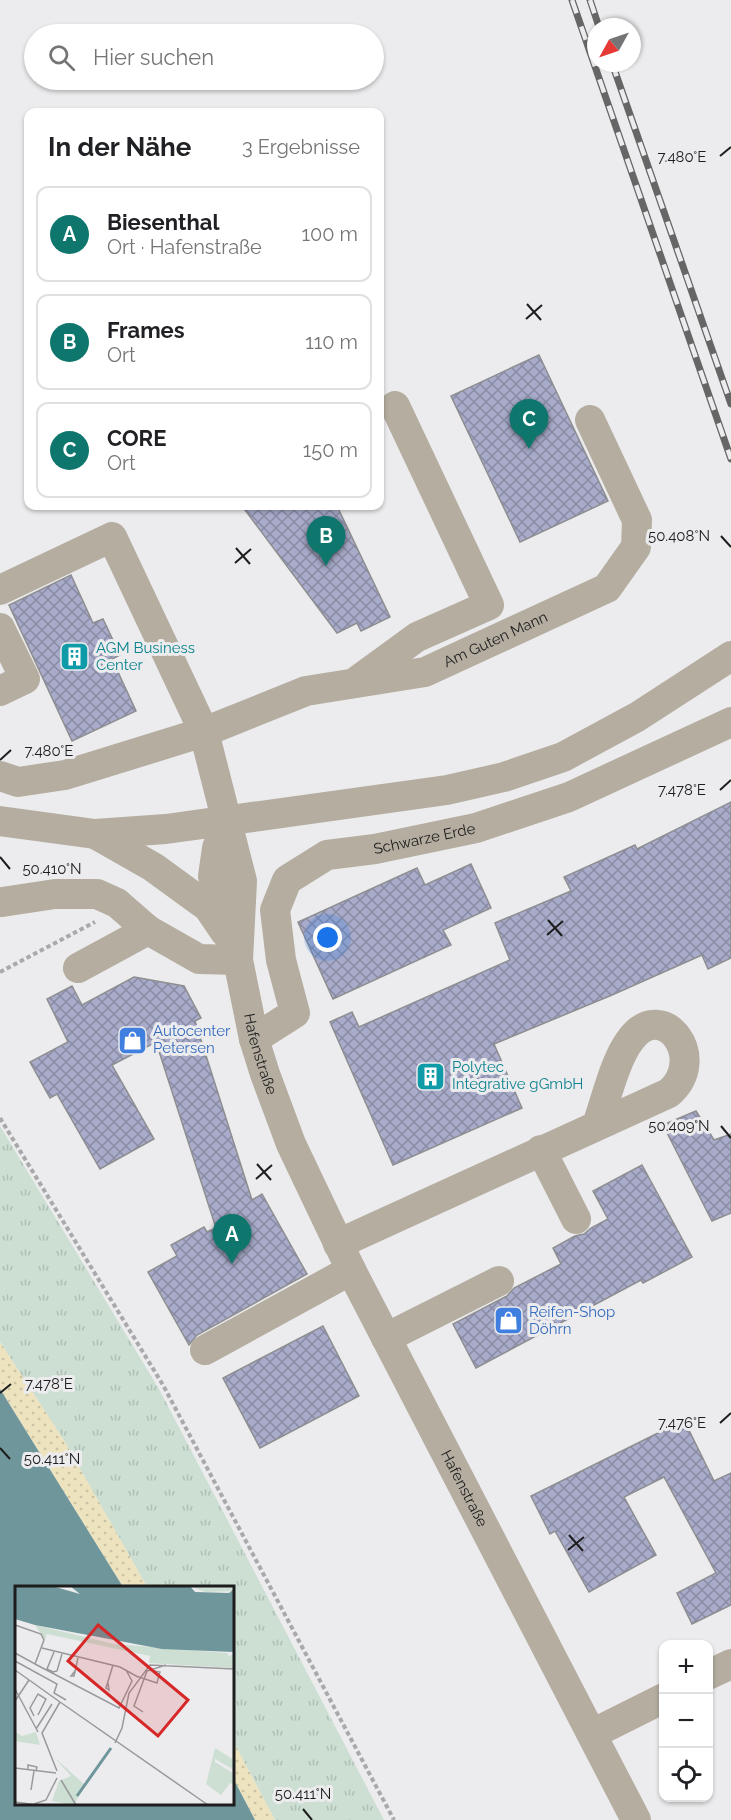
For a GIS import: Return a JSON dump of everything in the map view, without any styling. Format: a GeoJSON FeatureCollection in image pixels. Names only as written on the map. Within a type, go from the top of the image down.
{"type":"FeatureCollection","features":[{"type":"Feature","properties":{"kind":"street"},"geometry":{"type":"LineString","coordinates":[[353,683],[417,637],[489,604],[395,406]]}},
{"type":"Feature","properties":{"kind":"street","name":"Am Guten Mann"},"geometry":{"type":"LineString","coordinates":[[0,776],[18,782],[65,775],[204,732],[306,691],[425,672],[607,588],[636,547],[637,520],[590,420]]}},
{"type":"Feature","properties":{"kind":"street"},"geometry":{"type":"LineString","coordinates":[[0,590],[112,537],[204,732],[227,821]]}},
{"type":"Feature","properties":{"kind":"street"},"geometry":{"type":"LineString","coordinates":[[0,628],[25,679],[0,690]]}},
{"type":"Feature","properties":{"kind":"street"},"geometry":{"type":"LineString","coordinates":[[0,821],[95,834],[166,829],[447,790],[504,777],[572,752],[637,717],[731,656]]}},
{"type":"Feature","properties":{"kind":"street","name":"Schwarze Erde"},"geometry":{"type":"LineString","coordinates":[[254,1040],[295,1013],[281,960],[275,910],[287,880],[327,855],[375,849],[476,828],[569,797],[731,722]]}},
{"type":"Feature","properties":{"kind":"street","name":"Hafenstraße"},"geometry":{"type":"LineString","coordinates":[[225,932],[213,876],[217,848],[227,821]]}},
{"type":"Feature","properties":{"kind":"street","name":"Hafenstraße"},"geometry":{"type":"LineString","coordinates":[[227,821],[242,881],[238,960]]}},
{"type":"Feature","properties":{"kind":"street","name":"Hafenstraße"},"geometry":{"type":"LineString","coordinates":[[95,834],[153,867],[208,907],[225,932],[238,960],[254,1040],[291,1144],[351,1270],[636,1820]]}},
{"type":"Feature","properties":{"kind":"street"},"geometry":{"type":"LineString","coordinates":[[2,902],[65,894],[97,894],[117,903],[148,930],[199,959],[238,960]]}},
{"type":"Feature","properties":{"kind":"street"},"geometry":{"type":"LineString","coordinates":[[78,968],[148,930]]}},
{"type":"Feature","properties":{"kind":"street"},"geometry":{"type":"LineString","coordinates":[[338,1244],[597,1125]]}},
{"type":"Feature","properties":{"kind":"street"},"geometry":{"type":"LineString","coordinates":[[541,1150],[576,1219]]}},
{"type":"Feature","properties":{"kind":"street"},"geometry":{"type":"LineString","coordinates":[[205,1350],[351,1270]]}},
{"type":"Feature","properties":{"kind":"street"},"geometry":{"type":"LineString","coordinates":[[386,1338],[499,1281]]}},
{"type":"Feature","properties":{"kind":"street"},"geometry":{"type":"LineString","coordinates":[[713,1673],[731,1664]]}},
{"type":"Feature","properties":{"kind":"street"},"geometry":{"type":"LineString","coordinates":[[592,1734],[659,1700]]}},
{"type":"Feature","properties":{"kind":"path"},"geometry":{"type":"LineString","coordinates":[[0,972],[112,913],[117,903]]}},
{"type":"Feature","properties":{"kind":"path"},"geometry":{"type":"LineString","coordinates":[[0,1118],[163,1385],[394,1820]]}},
{"type":"Feature","properties":{"kind":"green space"},"geometry":{"type":"Polygon","coordinates":[[[0,1126],[159,1389],[384,1820],[275,1820],[234,1743],[234,1586],[146,1586],[65,1442],[0,1342],[0,1126]]]}},
{"type":"Feature","properties":{"kind":"sand"},"geometry":{"type":"Polygon","coordinates":[[[0,1342],[65,1442],[146,1586],[122,1586],[0,1389],[0,1342]]]}},
{"type":"Feature","properties":{"kind":"sand"},"geometry":{"type":"Polygon","coordinates":[[[234,1743],[275,1820],[255,1820],[234,1780],[234,1743]]]}},
{"type":"Feature","properties":{"kind":"water"},"geometry":{"type":"Polygon","coordinates":[[[0,1389],[122,1586],[15,1586],[15,1805],[234,1805],[234,1780],[255,1820],[0,1820],[0,1389]]]}},
{"type":"Feature","properties":{"kind":"building"},"geometry":{"type":"Polygon","coordinates":[[[539,355],[608,501],[520,542],[451,396],[539,355]]]}},
{"type":"Feature","properties":{"kind":"building"},"geometry":{"type":"Polygon","coordinates":[[[245,510],[339,510],[390,617],[361,631],[357,623],[337,633],[245,510]]]}},
{"type":"Feature","properties":{"kind":"building","name":"AGM Business Center"},"geometry":{"type":"Polygon","coordinates":[[[71,575],[93,623],[103,619],[120,655],[112,659],[136,711],[72,741],[9,605],[71,575]]]}},
{"type":"Feature","properties":{"kind":"building"},"geometry":{"type":"Polygon","coordinates":[[[731,802],[731,958],[708,969],[702,955],[494,1044],[522,1108],[393,1165],[330,1022],[352,1012],[359,1027],[510,960],[495,923],[571,891],[564,877],[635,845],[637,849],[731,802]]]}},
{"type":"Feature","properties":{"kind":"building"},"geometry":{"type":"Polygon","coordinates":[[[471,864],[491,908],[443,930],[451,945],[333,999],[298,922],[417,868],[425,885],[471,864]]]}},
{"type":"Feature","properties":{"kind":"building"},"geometry":{"type":"Polygon","coordinates":[[[134,977],[184,986],[201,1018],[195,1021],[252,1200],[262,1194],[307,1274],[197,1335],[189,1345],[148,1272],[177,1256],[171,1245],[204,1227],[207,1232],[216,1228],[156,1042],[112,1065],[154,1139],[100,1169],[57,1094],[50,1098],[30,1062],[68,1042],[47,999],[72,986],[82,1005],[134,977]]]}},
{"type":"Feature","properties":{"kind":"building"},"geometry":{"type":"Polygon","coordinates":[[[696,1111],[714,1140],[731,1134],[731,1213],[712,1221],[663,1125],[696,1111]]]}},
{"type":"Feature","properties":{"kind":"building"},"geometry":{"type":"Polygon","coordinates":[[[642,1165],[692,1257],[643,1283],[641,1280],[476,1368],[453,1324],[507,1296],[514,1288],[561,1264],[553,1248],[575,1236],[584,1234],[608,1219],[593,1191],[642,1165]]]}},
{"type":"Feature","properties":{"kind":"building"},"geometry":{"type":"Polygon","coordinates":[[[323,1326],[359,1396],[260,1448],[223,1378],[323,1326]]]}},
{"type":"Feature","properties":{"kind":"building"},"geometry":{"type":"Polygon","coordinates":[[[684,1420],[714,1481],[731,1473],[731,1605],[692,1624],[677,1593],[716,1573],[664,1477],[624,1497],[656,1555],[589,1592],[555,1531],[550,1534],[531,1496],[684,1420]]]}},
{"type":"Feature","properties":{"kind":"railway"},"geometry":{"type":"LineString","coordinates":[[572,0],[731,459]]}},
{"type":"Feature","properties":{"kind":"railway"},"geometry":{"type":"LineString","coordinates":[[590,0],[596,18]]}},
{"type":"Feature","properties":{"kind":"railway"},"geometry":{"type":"LineString","coordinates":[[615,72],[731,404]]}},
{"type":"Feature","properties":{"kind":"place","name":"CORE"},"geometry":{"type":"Point","coordinates":[529,449]}},
{"type":"Feature","properties":{"kind":"place","name":"Frames"},"geometry":{"type":"Point","coordinates":[326,566]}},
{"type":"Feature","properties":{"kind":"place","name":"AGM Business Center"},"geometry":{"type":"Point","coordinates":[75,657]}},
{"type":"Feature","properties":{"kind":"place","name":"Autocenter Petersen"},"geometry":{"type":"Point","coordinates":[132,1040]}},
{"type":"Feature","properties":{"kind":"place","name":"Polytec Integrative gGmbH"},"geometry":{"type":"Point","coordinates":[431,1076]}},
{"type":"Feature","properties":{"kind":"place","name":"Biesenthal"},"geometry":{"type":"Point","coordinates":[232,1264]}},
{"type":"Feature","properties":{"kind":"place","name":"Reifen-Shop Döhrn"},"geometry":{"type":"Point","coordinates":[508,1321]}}]}
